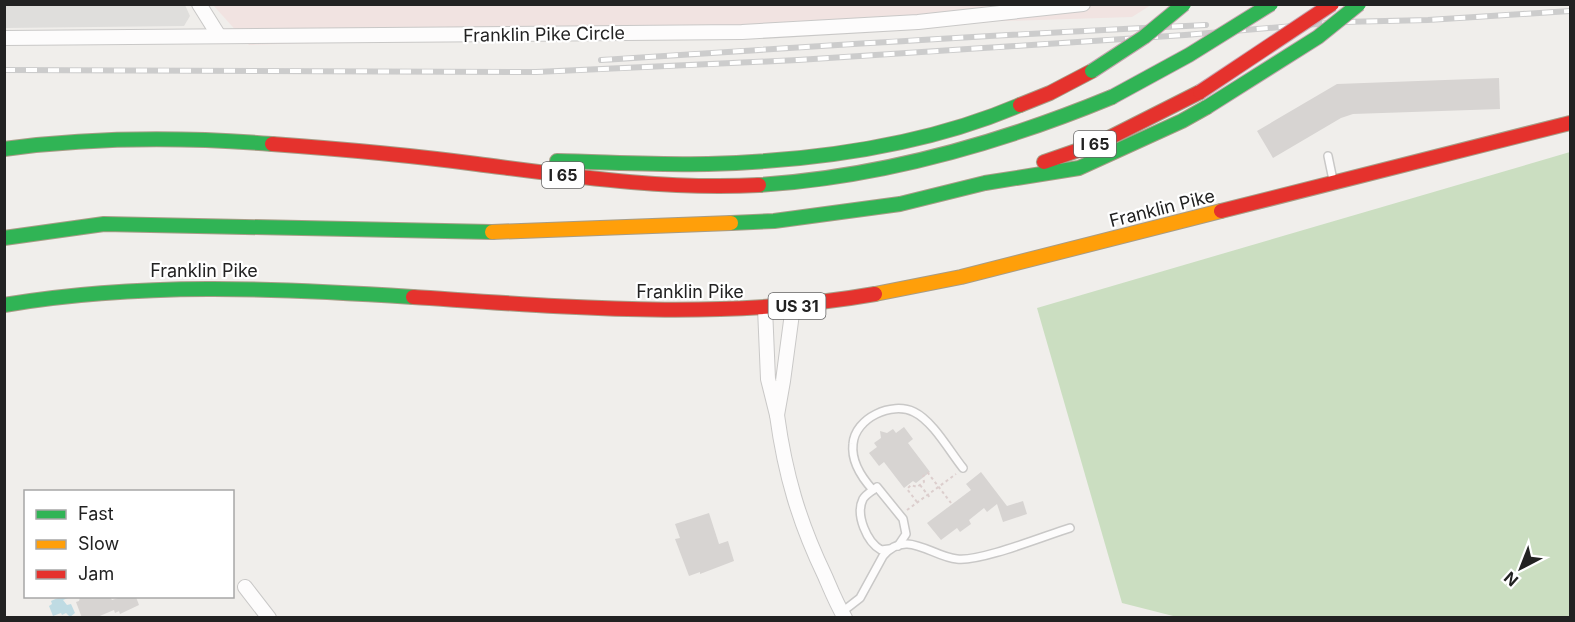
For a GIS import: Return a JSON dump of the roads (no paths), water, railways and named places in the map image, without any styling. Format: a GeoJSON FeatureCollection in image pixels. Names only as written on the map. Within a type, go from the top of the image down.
{"type":"FeatureCollection","features":[{"type":"Feature","properties":{"kind":"main road"},"geometry":{"type":"LineString","coordinates":[[448,159],[702,164],[785,160],[887,145],[965,125],[1023,105],[1092,71],[1144,37],[1184,4]]}},
{"type":"Feature","properties":{"kind":"main road","name":"I 65"},"geometry":{"type":"LineString","coordinates":[[4,149],[105,139],[240,140],[448,159],[572,176],[676,186],[738,186],[800,182],[883,170],[964,151],[1023,133],[1112,97],[1190,55],[1271,4]]}},
{"type":"Feature","properties":{"kind":"main road","name":"I 65"},"geometry":{"type":"LineString","coordinates":[[4,238],[104,224],[513,232],[774,220],[900,204],[985,183],[1099,142],[1200,92],[1332,4]]}},
{"type":"Feature","properties":{"kind":"main road"},"geometry":{"type":"LineString","coordinates":[[985,183],[1079,168],[1182,122],[1318,38],[1359,4]]}},
{"type":"Feature","properties":{"kind":"main road","name":"Franklin Pike"},"geometry":{"type":"LineString","coordinates":[[4,305],[74,293],[177,287],[283,289],[660,310],[765,308],[864,298],[961,277],[1570,123]]}},
{"type":"Feature","properties":{"kind":"street"},"geometry":{"type":"LineString","coordinates":[[199,4],[219,36]]}},
{"type":"Feature","properties":{"kind":"street","name":"Franklin Pike Circle"},"geometry":{"type":"LineString","coordinates":[[4,39],[742,32],[918,22],[1083,4]]}},
{"type":"Feature","properties":{"kind":"street"},"geometry":{"type":"LineString","coordinates":[[777,415],[793,306]]}},
{"type":"Feature","properties":{"kind":"street"},"geometry":{"type":"LineString","coordinates":[[765,308],[768,379],[777,415],[786,473],[811,547],[843,615]]}},
{"type":"Feature","properties":{"kind":"street"},"geometry":{"type":"LineString","coordinates":[[245,587],[269,618]]}},
{"type":"Feature","properties":{"kind":"lane"},"geometry":{"type":"LineString","coordinates":[[1328,156],[1334,183]]}},
{"type":"Feature","properties":{"kind":"lane"},"geometry":{"type":"LineString","coordinates":[[873,490],[856,465],[853,445],[864,423],[887,410],[905,409],[917,414],[931,426],[963,468]]}},
{"type":"Feature","properties":{"kind":"lane"},"geometry":{"type":"LineString","coordinates":[[843,615],[860,598],[878,566],[883,556],[894,548],[906,534],[905,524],[900,515],[878,487],[864,498],[860,514],[876,553],[878,566]]}},
{"type":"Feature","properties":{"kind":"lane"},"geometry":{"type":"LineString","coordinates":[[870,540],[881,550],[916,545],[949,558],[970,559],[1070,528]]}},
{"type":"Feature","properties":{"kind":"water"},"geometry":{"type":"Polygon","coordinates":[[[68,598],[63,600],[67,605],[71,604],[75,613],[70,617],[66,613],[53,616],[49,606],[52,604],[51,601],[68,598]]]}},
{"type":"Feature","properties":{"kind":"railway"},"geometry":{"type":"LineString","coordinates":[[4,70],[536,72],[798,60],[1185,35],[1341,22],[1428,20],[1570,11]]}},
{"type":"Feature","properties":{"kind":"railway"},"geometry":{"type":"LineString","coordinates":[[601,60],[1206,25]]}}]}
